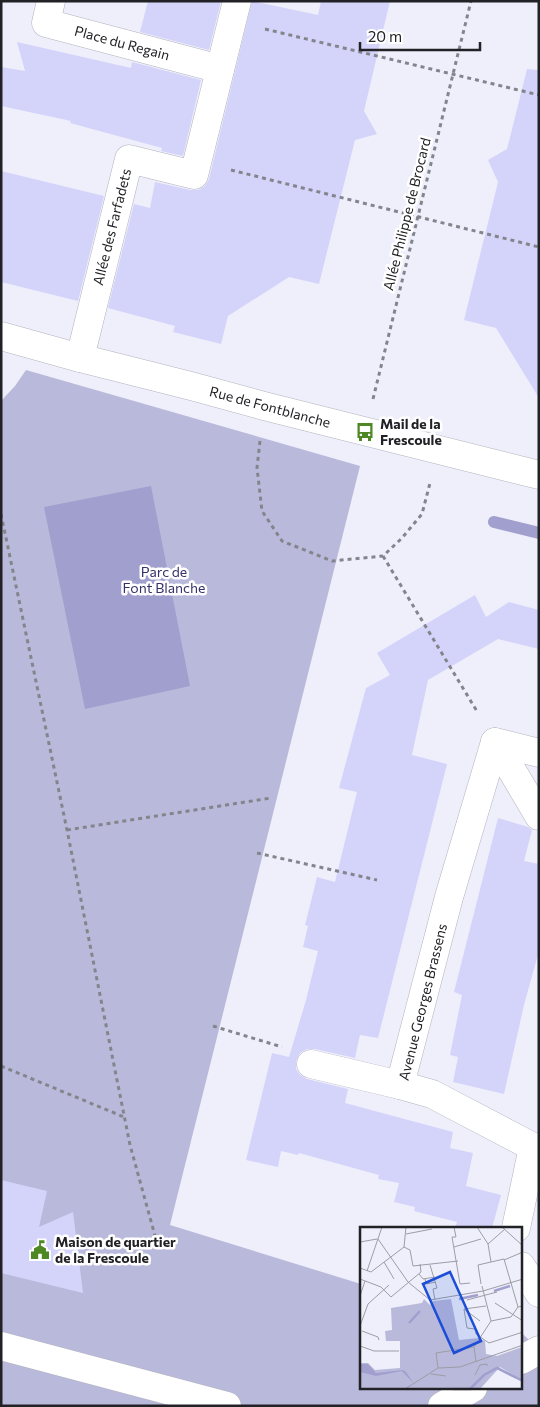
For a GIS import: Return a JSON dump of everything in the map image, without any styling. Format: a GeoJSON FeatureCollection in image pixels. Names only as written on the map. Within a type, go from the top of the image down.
{"type":"FeatureCollection","features":[{"type":"Feature","properties":{"kind":"street","name":"Place du Regain"},"geometry":{"type":"LineString","coordinates":[[51,1],[46,23],[220,68]]}},
{"type":"Feature","properties":{"kind":"street"},"geometry":{"type":"LineString","coordinates":[[197,161],[234,11]]}},
{"type":"Feature","properties":{"kind":"street","name":"Allée des Farfadets"},"geometry":{"type":"LineString","coordinates":[[80,358],[129,159],[194,175],[197,161]]}},
{"type":"Feature","properties":{"kind":"street","name":"Rue de Fontblanche"},"geometry":{"type":"LineString","coordinates":[[1,336],[264,406],[539,475]]}},
{"type":"Feature","properties":{"kind":"street"},"geometry":{"type":"LineString","coordinates":[[495,742],[539,753]]}},
{"type":"Feature","properties":{"kind":"street"},"geometry":{"type":"LineString","coordinates":[[495,742],[539,816]]}},
{"type":"Feature","properties":{"kind":"street","name":"Avenue Georges Brassens"},"geometry":{"type":"LineString","coordinates":[[495,742],[449,897],[400,1085],[432,1094],[533,1147],[516,1227]]}},
{"type":"Feature","properties":{"kind":"street"},"geometry":{"type":"LineString","coordinates":[[311,1064],[400,1085]]}},
{"type":"Feature","properties":{"kind":"street"},"geometry":{"type":"LineString","coordinates":[[522,1268],[539,1293]]}},
{"type":"Feature","properties":{"kind":"street"},"geometry":{"type":"LineString","coordinates":[[1,1346],[227,1406]]}},
{"type":"Feature","properties":{"kind":"street"},"geometry":{"type":"LineString","coordinates":[[522,1359],[539,1350]]}},
{"type":"Feature","properties":{"kind":"street"},"geometry":{"type":"LineString","coordinates":[[442,1406],[470,1390]]}},
{"type":"Feature","properties":{"kind":"path","name":"Allée Philippe de Brocard"},"geometry":{"type":"LineString","coordinates":[[365,432],[471,1]]}},
{"type":"Feature","properties":{"kind":"path"},"geometry":{"type":"LineString","coordinates":[[234,11],[453,75],[539,95]]}},
{"type":"Feature","properties":{"kind":"path"},"geometry":{"type":"LineString","coordinates":[[197,161],[539,247]]}},
{"type":"Feature","properties":{"kind":"path"},"geometry":{"type":"LineString","coordinates":[[264,406],[257,468],[262,511],[282,541],[332,561],[383,556],[402,538],[422,514],[438,450]]}},
{"type":"Feature","properties":{"kind":"path"},"geometry":{"type":"LineString","coordinates":[[1,514],[68,830],[130,1145],[158,1243]]}},
{"type":"Feature","properties":{"kind":"path"},"geometry":{"type":"LineString","coordinates":[[383,556],[495,742]]}},
{"type":"Feature","properties":{"kind":"path"},"geometry":{"type":"LineString","coordinates":[[68,830],[271,798]]}},
{"type":"Feature","properties":{"kind":"path"},"geometry":{"type":"LineString","coordinates":[[257,853],[377,880]]}},
{"type":"Feature","properties":{"kind":"path"},"geometry":{"type":"LineString","coordinates":[[213,1026],[282,1047],[311,1064]]}},
{"type":"Feature","properties":{"kind":"path"},"geometry":{"type":"LineString","coordinates":[[1,1066],[125,1117]]}},
{"type":"Feature","properties":{"kind":"green space","name":"Parc de Font Blanche"},"geometry":{"type":"Polygon","coordinates":[[[26,370],[360,466],[170,1225],[360,1284],[360,1390],[522,1390],[522,1333],[539,1350],[539,1406],[1,1406],[1,401],[26,370]]]}},
{"type":"Feature","properties":{"kind":"shaded area"},"geometry":{"type":"Polygon","coordinates":[[[151,486],[190,686],[85,709],[44,507],[151,486]]]}},
{"type":"Feature","properties":{"kind":"building"},"geometry":{"type":"Polygon","coordinates":[[[148,1],[221,1],[209,50],[140,32],[148,1]]]}},
{"type":"Feature","properties":{"kind":"building"},"geometry":{"type":"Polygon","coordinates":[[[252,1],[318,15],[321,1],[390,1],[364,111],[377,134],[355,140],[319,284],[289,277],[228,316],[221,344],[173,332],[175,326],[108,308],[134,204],[150,208],[155,182],[198,190],[205,186],[209,179],[252,1]]]}},
{"type":"Feature","properties":{"kind":"building"},"geometry":{"type":"Polygon","coordinates":[[[17,42],[131,68],[132,62],[201,80],[183,156],[161,151],[162,148],[70,123],[71,121],[1,106],[1,67],[25,71],[17,42]]]}},
{"type":"Feature","properties":{"kind":"building"},"geometry":{"type":"Polygon","coordinates":[[[527,69],[539,70],[539,398],[496,328],[464,320],[498,182],[488,160],[507,149],[527,69]]]}},
{"type":"Feature","properties":{"kind":"building"},"geometry":{"type":"Polygon","coordinates":[[[1,171],[104,196],[78,301],[1,282],[1,171]]]}},
{"type":"Feature","properties":{"kind":"building"},"geometry":{"type":"Polygon","coordinates":[[[475,595],[486,617],[509,602],[539,610],[539,649],[498,639],[428,680],[412,755],[447,764],[378,1038],[360,1035],[355,1058],[307,1049],[300,1053],[296,1061],[296,1069],[300,1075],[307,1079],[348,1089],[345,1103],[453,1132],[450,1148],[473,1153],[466,1186],[501,1195],[492,1227],[455,1227],[457,1222],[414,1211],[415,1207],[394,1202],[399,1183],[378,1179],[379,1175],[299,1153],[298,1155],[281,1151],[278,1167],[246,1160],[272,1053],[289,1057],[306,1000],[318,951],[303,947],[308,926],[305,925],[317,877],[335,882],[357,792],[339,788],[366,688],[390,675],[377,653],[475,595]]]}},
{"type":"Feature","properties":{"kind":"building"},"geometry":{"type":"Polygon","coordinates":[[[498,818],[532,830],[524,861],[539,864],[539,951],[524,1005],[504,1094],[453,1082],[458,1057],[450,1055],[462,995],[454,992],[498,818]]]}},
{"type":"Feature","properties":{"kind":"building","name":"Maison de quartier de la Frescoule"},"geometry":{"type":"Polygon","coordinates":[[[1,1180],[47,1191],[39,1227],[73,1212],[83,1293],[1,1273],[1,1180]]]}},
{"type":"Feature","properties":{"kind":"waterway"},"geometry":{"type":"LineString","coordinates":[[494,522],[539,533]]}},
{"type":"Feature","properties":{"kind":"place","name":"Mail de la Frescoule"},"geometry":{"type":"Point","coordinates":[365,432]}},
{"type":"Feature","properties":{"kind":"place","name":"Maison de quartier de la Frescoule"},"geometry":{"type":"Point","coordinates":[40,1250]}}]}
